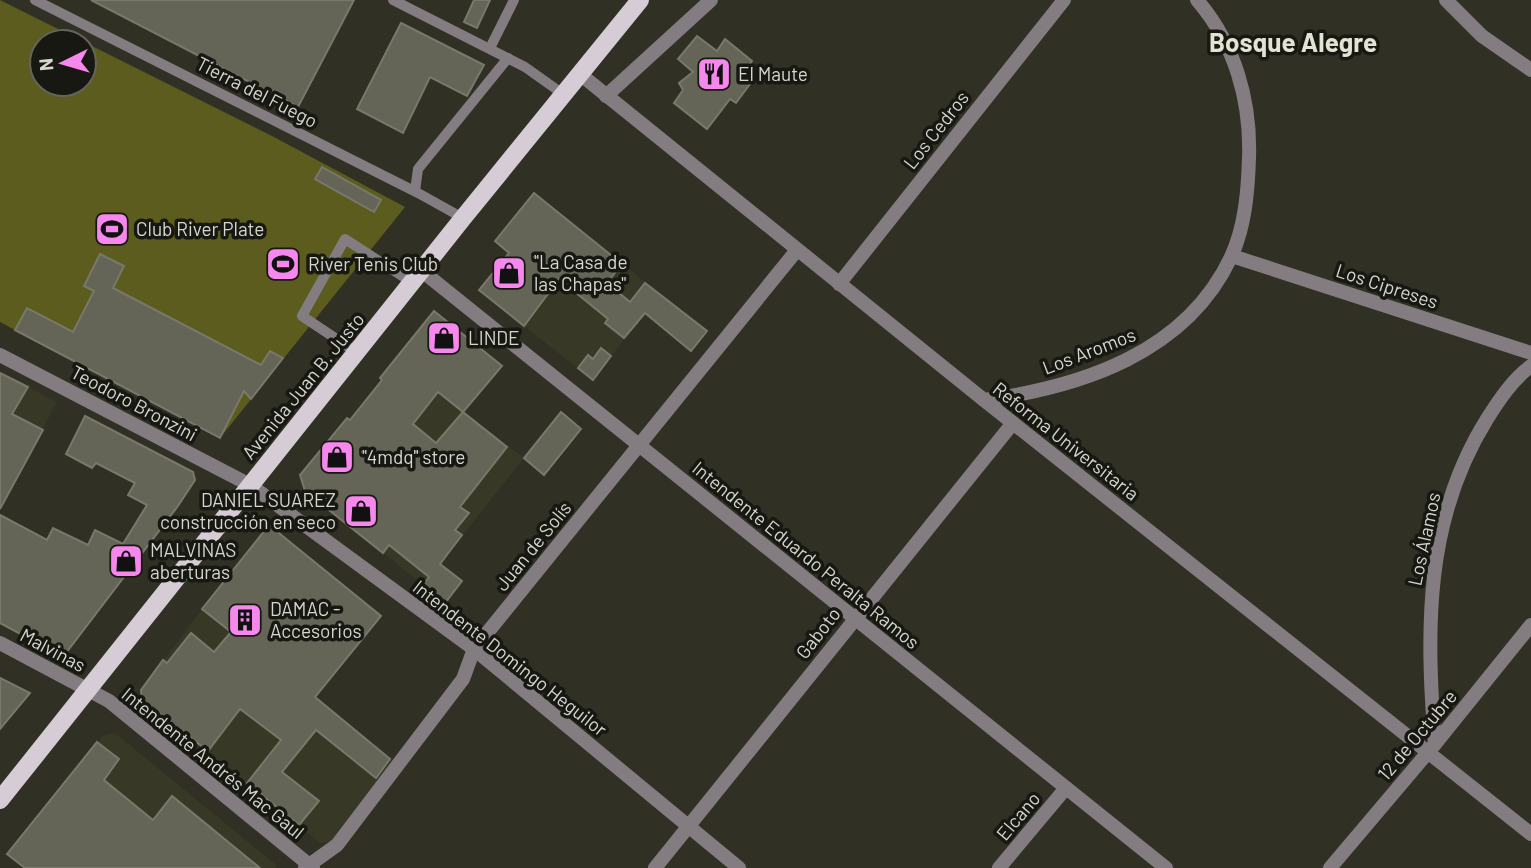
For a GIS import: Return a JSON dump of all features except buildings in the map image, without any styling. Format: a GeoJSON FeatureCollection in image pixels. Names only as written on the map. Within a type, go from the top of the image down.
{"type":"FeatureCollection","features":[{"type":"Feature","properties":{"kind":"main road","name":"Avenida Juan B. Justo"},"geometry":{"type":"LineString","coordinates":[[0,800],[640,0]]}},
{"type":"Feature","properties":{"kind":"street"},"geometry":{"type":"LineString","coordinates":[[606,96],[711,0]]}},
{"type":"Feature","properties":{"kind":"street","name":"Los Cedros"},"geometry":{"type":"LineString","coordinates":[[839,284],[1064,0]]}},
{"type":"Feature","properties":{"kind":"street","name":"Los Aromos"},"geometry":{"type":"LineString","coordinates":[[984,400],[1070,383],[1150,348],[1186,322],[1213,290],[1232,256],[1243,219],[1248,183],[1250,131],[1241,82],[1227,44],[1197,0]]}},
{"type":"Feature","properties":{"kind":"street"},"geometry":{"type":"LineString","coordinates":[[1446,0],[1482,36],[1531,70]]}},
{"type":"Feature","properties":{"kind":"street","name":"Reforma Universitaria"},"geometry":{"type":"LineString","coordinates":[[580,74],[1013,423],[1432,748],[1531,834]]}},
{"type":"Feature","properties":{"kind":"street","name":"Juan de Solís"},"geometry":{"type":"LineString","coordinates":[[309,867],[337,845],[463,678],[474,649],[797,250]]}},
{"type":"Feature","properties":{"kind":"street","name":"Los Cipreses"},"geometry":{"type":"LineString","coordinates":[[1232,256],[1531,353]]}},
{"type":"Feature","properties":{"kind":"street","name":"Intendente Eduardo Peralta Ramos"},"geometry":{"type":"LineString","coordinates":[[418,277],[640,446],[1166,868]]}},
{"type":"Feature","properties":{"kind":"street","name":"Teodoro Bronzini"},"geometry":{"type":"LineString","coordinates":[[0,355],[250,485]]}},
{"type":"Feature","properties":{"kind":"street","name":"Los Álamos"},"geometry":{"type":"LineString","coordinates":[[1432,748],[1430,596],[1447,511],[1458,475],[1474,440],[1507,391],[1531,366]]}},
{"type":"Feature","properties":{"kind":"street","name":"Gaboto"},"geometry":{"type":"LineString","coordinates":[[655,868],[1013,423]]}},
{"type":"Feature","properties":{"kind":"street","name":"Intendente Domingo Heguilor"},"geometry":{"type":"LineString","coordinates":[[250,485],[474,649],[739,868]]}},
{"type":"Feature","properties":{"kind":"street","name":"12 de Octubre"},"geometry":{"type":"LineString","coordinates":[[1331,868],[1531,625]]}},
{"type":"Feature","properties":{"kind":"street","name":"Malvinas"},"geometry":{"type":"LineString","coordinates":[[0,643],[88,690]]}},
{"type":"Feature","properties":{"kind":"street","name":"Intendente Andrés Mac Gaul"},"geometry":{"type":"LineString","coordinates":[[88,690],[108,701],[309,867]]}},
{"type":"Feature","properties":{"kind":"street","name":"Elcano"},"geometry":{"type":"LineString","coordinates":[[999,868],[1066,788]]}},
{"type":"Feature","properties":{"kind":"lane","name":"Tierra del Fuego"},"geometry":{"type":"LineString","coordinates":[[35,0],[415,191],[463,218]]}},
{"type":"Feature","properties":{"kind":"lane"},"geometry":{"type":"LineString","coordinates":[[393,0],[525,67],[564,94]]}},
{"type":"Feature","properties":{"kind":"lane"},"geometry":{"type":"LineString","coordinates":[[490,48],[514,0]]}},
{"type":"Feature","properties":{"kind":"lane"},"geometry":{"type":"LineString","coordinates":[[415,191],[418,169],[508,58]]}},
{"type":"Feature","properties":{"kind":"lane"},"geometry":{"type":"LineString","coordinates":[[356,352],[302,316],[345,239],[418,277]]}},
{"type":"Feature","properties":{"kind":"shaded area","name":"Club River Plate"},"geometry":{"type":"Polygon","coordinates":[[[0,0],[56,28],[28,28],[28,98],[98,98],[98,49],[272,136],[405,207],[220,438],[0,322],[0,0]]]}},
{"type":"Feature","properties":{"kind":"shaded area"},"geometry":{"type":"Polygon","coordinates":[[[622,264],[707,331],[691,351],[644,313],[593,380],[524,326],[559,279],[590,304],[622,264]]]}},
{"type":"Feature","properties":{"kind":"shaded area"},"geometry":{"type":"Polygon","coordinates":[[[396,357],[524,458],[423,585],[383,553],[434,487],[350,420],[382,380],[380,378],[396,357]]]}},
{"type":"Feature","properties":{"kind":"shaded area"},"geometry":{"type":"Polygon","coordinates":[[[28,387],[57,402],[0,509],[0,435],[28,387]]]}},
{"type":"Feature","properties":{"kind":"shaded area"},"geometry":{"type":"Polygon","coordinates":[[[202,609],[393,760],[331,842],[320,843],[142,700],[141,690],[202,609]]]}},
{"type":"Feature","properties":{"kind":"shaded area"},"geometry":{"type":"Polygon","coordinates":[[[115,733],[275,864],[276,868],[104,868],[39,815],[104,735],[115,733]]]}},
{"type":"Feature","properties":{"kind":"place","name":"El Maute"},"geometry":{"type":"Point","coordinates":[714,74]}},
{"type":"Feature","properties":{"kind":"place","name":"Club River Plate"},"geometry":{"type":"Point","coordinates":[112,229]}},
{"type":"Feature","properties":{"kind":"place","name":"River Tenis Club"},"geometry":{"type":"Point","coordinates":[283,264]}},
{"type":"Feature","properties":{"kind":"place","name":"\"La Casa de las Chapas\""},"geometry":{"type":"Point","coordinates":[509,273]}},
{"type":"Feature","properties":{"kind":"place","name":"LINDE"},"geometry":{"type":"Point","coordinates":[444,338]}},
{"type":"Feature","properties":{"kind":"place","name":"\"4mdq\" store"},"geometry":{"type":"Point","coordinates":[337,457]}},
{"type":"Feature","properties":{"kind":"place","name":"DANIEL SUAREZ construcción en seco"},"geometry":{"type":"Point","coordinates":[361,511]}},
{"type":"Feature","properties":{"kind":"place","name":"MALVINAS aberturas"},"geometry":{"type":"Point","coordinates":[126,561]}},
{"type":"Feature","properties":{"kind":"place","name":"DAMAC - Accesorios"},"geometry":{"type":"Point","coordinates":[245,620]}},
{"type":"Feature","properties":{"kind":"district","name":"Bosque Alegre"},"geometry":{"type":"Point","coordinates":[1293,43]}}]}
